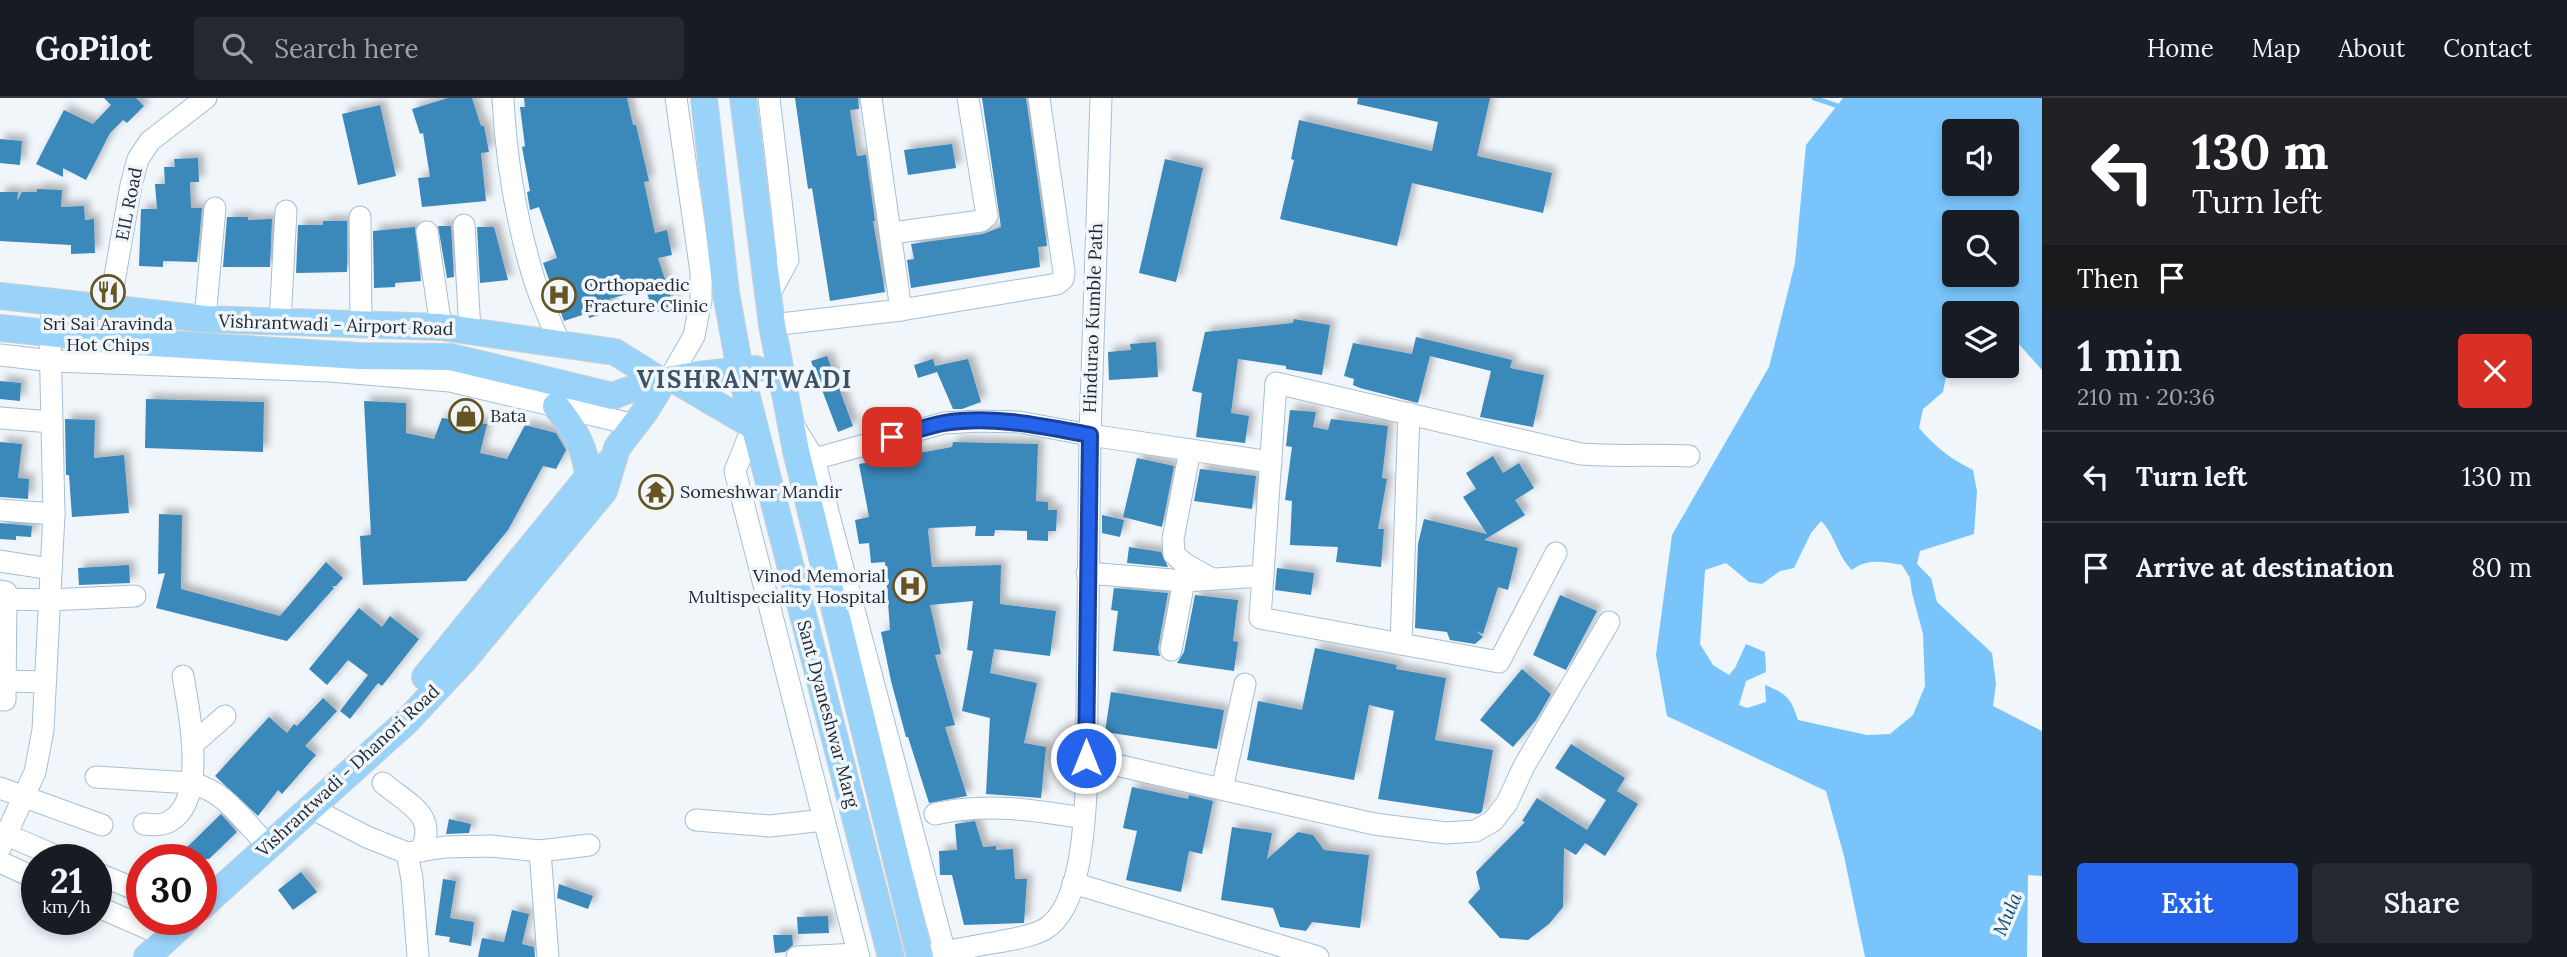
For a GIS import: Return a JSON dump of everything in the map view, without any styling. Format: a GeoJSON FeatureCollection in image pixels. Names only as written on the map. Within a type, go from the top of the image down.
{"type":"FeatureCollection","features":[{"type":"Feature","properties":{"kind":"main road","name":"Sant Dyaneshwar Marg"},"geometry":{"type":"LineString","coordinates":[[704,98],[726,293],[740,370],[891,957]]}},
{"type":"Feature","properties":{"kind":"main road","name":"Sant Dyaneshwar Marg"},"geometry":{"type":"LineString","coordinates":[[743,98],[772,325],[790,420],[933,956]]}},
{"type":"Feature","properties":{"kind":"main road","name":"Vishrantwadi - Airport Road"},"geometry":{"type":"LineString","coordinates":[[0,296],[205,319],[441,327],[615,352],[669,381]]}},
{"type":"Feature","properties":{"kind":"main road","name":"Vishrantwadi - Airport Road"},"geometry":{"type":"LineString","coordinates":[[0,328],[51,348],[108,340],[359,356],[451,357],[613,396],[634,387],[740,370],[779,367]]}},
{"type":"Feature","properties":{"kind":"main road","name":"Vishrantwadi - Dhanori Road"},"geometry":{"type":"LineString","coordinates":[[217,884],[311,808],[407,721],[464,660],[604,491],[617,448],[669,381]]}},
{"type":"Feature","properties":{"kind":"main road"},"geometry":{"type":"LineString","coordinates":[[669,381],[753,426]]}},
{"type":"Feature","properties":{"kind":"main road"},"geometry":{"type":"LineString","coordinates":[[556,406],[575,430],[587,458],[588,477]]}},
{"type":"Feature","properties":{"kind":"main road","name":"Vishrantwadi - Dhanori Road"},"geometry":{"type":"LineString","coordinates":[[217,881],[259,836],[351,756],[435,666],[588,477],[612,461]]}},
{"type":"Feature","properties":{"kind":"main road"},"geometry":{"type":"LineString","coordinates":[[125,957],[148,935]]}},
{"type":"Feature","properties":{"kind":"main road"},"geometry":{"type":"LineString","coordinates":[[147,957],[171,935]]}},
{"type":"Feature","properties":{"kind":"street","name":"EIL Road"},"geometry":{"type":"LineString","coordinates":[[108,340],[109,310],[138,159],[150,141],[205,98]]}},
{"type":"Feature","properties":{"kind":"street"},"geometry":{"type":"LineString","coordinates":[[503,98],[505,145],[514,207],[534,281],[560,345]]}},
{"type":"Feature","properties":{"kind":"street"},"geometry":{"type":"LineString","coordinates":[[669,381],[694,336],[701,300],[701,272],[676,98]]}},
{"type":"Feature","properties":{"kind":"street"},"geometry":{"type":"LineString","coordinates":[[769,98],[788,260],[770,293]]}},
{"type":"Feature","properties":{"kind":"street"},"geometry":{"type":"LineString","coordinates":[[871,98],[901,310]]}},
{"type":"Feature","properties":{"kind":"street"},"geometry":{"type":"LineString","coordinates":[[892,233],[981,221],[987,216],[968,98]]}},
{"type":"Feature","properties":{"kind":"street"},"geometry":{"type":"LineString","coordinates":[[772,325],[901,310],[1057,284],[1063,279],[1039,98]]}},
{"type":"Feature","properties":{"kind":"street","name":"Hindurao Kumble Path"},"geometry":{"type":"LineString","coordinates":[[933,956],[1044,930],[1058,918],[1073,883],[1084,818],[1090,435],[1101,98]]}},
{"type":"Feature","properties":{"kind":"street"},"geometry":{"type":"LineString","coordinates":[[205,319],[215,208]]}},
{"type":"Feature","properties":{"kind":"street"},"geometry":{"type":"LineString","coordinates":[[280,322],[286,211]]}},
{"type":"Feature","properties":{"kind":"street"},"geometry":{"type":"LineString","coordinates":[[360,217],[361,324]]}},
{"type":"Feature","properties":{"kind":"street"},"geometry":{"type":"LineString","coordinates":[[464,225],[470,331]]}},
{"type":"Feature","properties":{"kind":"street"},"geometry":{"type":"LineString","coordinates":[[427,232],[441,327]]}},
{"type":"Feature","properties":{"kind":"street"},"geometry":{"type":"LineString","coordinates":[[21,844],[2,838],[35,772],[43,730],[54,514],[51,348],[53,303]]}},
{"type":"Feature","properties":{"kind":"street"},"geometry":{"type":"LineString","coordinates":[[0,355],[51,348],[450,381],[635,425]]}},
{"type":"Feature","properties":{"kind":"street"},"geometry":{"type":"LineString","coordinates":[[1556,553],[1499,662],[1260,618],[1276,383],[1581,454],[1689,456]]}},
{"type":"Feature","properties":{"kind":"street"},"geometry":{"type":"LineString","coordinates":[[1401,644],[1409,413]]}},
{"type":"Feature","properties":{"kind":"street"},"geometry":{"type":"LineString","coordinates":[[0,418],[52,422]]}},
{"type":"Feature","properties":{"kind":"street"},"geometry":{"type":"LineString","coordinates":[[790,420],[814,459],[933,956]]}},
{"type":"Feature","properties":{"kind":"street"},"geometry":{"type":"LineString","coordinates":[[814,459],[944,423],[1019,422],[1271,462]]}},
{"type":"Feature","properties":{"kind":"street"},"geometry":{"type":"LineString","coordinates":[[753,426],[735,471],[859,956],[797,957]]}},
{"type":"Feature","properties":{"kind":"street"},"geometry":{"type":"LineString","coordinates":[[1190,450],[1173,539],[1174,554],[1185,564],[1212,579]]}},
{"type":"Feature","properties":{"kind":"street"},"geometry":{"type":"LineString","coordinates":[[0,510],[54,514]]}},
{"type":"Feature","properties":{"kind":"street"},"geometry":{"type":"LineString","coordinates":[[0,561],[51,569]]}},
{"type":"Feature","properties":{"kind":"street"},"geometry":{"type":"LineString","coordinates":[[1087,573],[1184,582],[1263,576]]}},
{"type":"Feature","properties":{"kind":"street"},"geometry":{"type":"LineString","coordinates":[[1171,650],[1184,582]]}},
{"type":"Feature","properties":{"kind":"street"},"geometry":{"type":"LineString","coordinates":[[45,682],[3,679],[3,605],[135,596]]}},
{"type":"Feature","properties":{"kind":"street"},"geometry":{"type":"LineString","coordinates":[[1086,758],[1374,824],[1446,833],[1475,831],[1493,821],[1507,803],[1524,766],[1609,622]]}},
{"type":"Feature","properties":{"kind":"street"},"geometry":{"type":"LineString","coordinates":[[144,824],[170,822],[183,809],[191,783],[194,743],[183,676]]}},
{"type":"Feature","properties":{"kind":"street"},"geometry":{"type":"LineString","coordinates":[[1222,789],[1245,684]]}},
{"type":"Feature","properties":{"kind":"street"},"geometry":{"type":"LineString","coordinates":[[194,743],[225,716]]}},
{"type":"Feature","properties":{"kind":"street"},"geometry":{"type":"LineString","coordinates":[[96,777],[191,783],[216,792],[259,836]]}},
{"type":"Feature","properties":{"kind":"street"},"geometry":{"type":"LineString","coordinates":[[383,783],[422,816],[428,825],[428,834],[414,852],[412,879],[418,957]]}},
{"type":"Feature","properties":{"kind":"street"},"geometry":{"type":"LineString","coordinates":[[0,788],[102,825]]}},
{"type":"Feature","properties":{"kind":"street"},"geometry":{"type":"LineString","coordinates":[[935,814],[959,808],[1009,807],[1084,818]]}},
{"type":"Feature","properties":{"kind":"street"},"geometry":{"type":"LineString","coordinates":[[311,808],[367,836],[414,852],[445,847],[491,846],[540,851],[589,845]]}},
{"type":"Feature","properties":{"kind":"street"},"geometry":{"type":"LineString","coordinates":[[696,820],[769,826],[824,820]]}},
{"type":"Feature","properties":{"kind":"street"},"geometry":{"type":"LineString","coordinates":[[540,851],[549,956]]}},
{"type":"Feature","properties":{"kind":"street"},"geometry":{"type":"LineString","coordinates":[[0,862],[21,872]]}},
{"type":"Feature","properties":{"kind":"street"},"geometry":{"type":"LineString","coordinates":[[1073,883],[1318,957]]}},
{"type":"Feature","properties":{"kind":"water","name":"Mula"},"geometry":{"type":"Polygon","coordinates":[[[1843,98],[2042,98],[2042,370],[2019,344],[2019,301],[1942,301],[1942,378],[1946,378],[1943,392],[1923,409],[1919,428],[1944,452],[1973,470],[1977,491],[1974,534],[1920,551],[1917,564],[1931,578],[1937,602],[1992,653],[1996,684],[1993,706],[2042,731],[2042,876],[2028,875],[2027,957],[1865,957],[1844,856],[1826,791],[1667,716],[1656,655],[1672,535],[1769,367],[1795,263],[1806,145],[1843,98]],[[1821,521],[1811,533],[1794,568],[1780,571],[1762,584],[1749,582],[1726,563],[1705,570],[1700,644],[1713,665],[1729,675],[1746,644],[1765,652],[1766,672],[1746,681],[1739,705],[1747,708],[1766,702],[1765,685],[1787,698],[1798,720],[1867,735],[1890,734],[1913,715],[1925,686],[1923,634],[1910,578],[1902,565],[1888,563],[1870,562],[1852,570],[1821,521]]]}},
{"type":"Feature","properties":{"kind":"building"},"geometry":{"type":"Polygon","coordinates":[[[104,98],[136,98],[144,106],[127,123],[123,120],[110,133],[86,180],[63,168],[63,177],[36,164],[64,110],[93,124],[111,105],[104,98]]]}},
{"type":"Feature","properties":{"kind":"building"},"geometry":{"type":"Polygon","coordinates":[[[448,98],[472,98],[481,126],[484,126],[489,152],[481,153],[486,201],[422,207],[418,178],[430,177],[423,133],[420,134],[412,109],[448,98]]]}},
{"type":"Feature","properties":{"kind":"building"},"geometry":{"type":"Polygon","coordinates":[[[524,98],[627,98],[649,181],[644,182],[655,233],[667,230],[672,255],[658,258],[674,307],[653,313],[646,289],[609,299],[613,311],[589,318],[588,313],[564,321],[543,263],[557,258],[539,207],[530,210],[527,192],[530,191],[522,147],[525,146],[520,107],[525,107],[524,98]]]}},
{"type":"Feature","properties":{"kind":"building"},"geometry":{"type":"Polygon","coordinates":[[[795,98],[858,98],[859,109],[850,110],[857,156],[866,155],[873,221],[885,292],[830,301],[812,188],[808,189],[795,98]]]}},
{"type":"Feature","properties":{"kind":"building"},"geometry":{"type":"Polygon","coordinates":[[[982,98],[1026,98],[1047,246],[1038,247],[1040,267],[911,288],[907,260],[914,259],[911,244],[983,234],[1001,227],[982,98]]]}},
{"type":"Feature","properties":{"kind":"building"},"geometry":{"type":"Polygon","coordinates":[[[1358,98],[1490,98],[1477,156],[1552,173],[1543,213],[1412,183],[1397,246],[1280,219],[1294,160],[1291,159],[1299,120],[1432,151],[1438,122],[1357,104],[1358,98]]]}},
{"type":"Feature","properties":{"kind":"building"},"geometry":{"type":"Polygon","coordinates":[[[380,105],[396,176],[358,185],[342,114],[380,105]]]}},
{"type":"Feature","properties":{"kind":"building"},"geometry":{"type":"Polygon","coordinates":[[[0,139],[22,141],[20,165],[0,163],[0,139]]]}},
{"type":"Feature","properties":{"kind":"building"},"geometry":{"type":"Polygon","coordinates":[[[952,144],[956,168],[908,175],[904,150],[952,144]]]}},
{"type":"Feature","properties":{"kind":"building"},"geometry":{"type":"Polygon","coordinates":[[[198,158],[199,182],[190,182],[191,208],[202,208],[197,262],[163,261],[163,267],[139,266],[141,209],[157,209],[155,184],[165,184],[164,167],[175,167],[174,159],[198,158]]]}},
{"type":"Feature","properties":{"kind":"building"},"geometry":{"type":"Polygon","coordinates":[[[1165,159],[1203,168],[1176,282],[1139,273],[1165,159]]]}},
{"type":"Feature","properties":{"kind":"building"},"geometry":{"type":"Polygon","coordinates":[[[37,189],[62,190],[61,207],[84,206],[85,220],[94,219],[95,253],[71,254],[71,245],[0,241],[0,192],[18,192],[17,201],[22,192],[37,192],[37,189]]]}},
{"type":"Feature","properties":{"kind":"building"},"geometry":{"type":"Polygon","coordinates":[[[227,217],[272,219],[270,267],[223,267],[227,217]]]}},
{"type":"Feature","properties":{"kind":"building"},"geometry":{"type":"Polygon","coordinates":[[[323,221],[347,221],[347,272],[296,273],[298,225],[323,225],[323,221]]]}},
{"type":"Feature","properties":{"kind":"building"},"geometry":{"type":"Polygon","coordinates":[[[438,226],[451,226],[454,277],[447,278],[438,226]]]}},
{"type":"Feature","properties":{"kind":"building"},"geometry":{"type":"Polygon","coordinates":[[[415,227],[421,281],[395,283],[395,287],[374,288],[373,231],[415,227]]]}},
{"type":"Feature","properties":{"kind":"building"},"geometry":{"type":"Polygon","coordinates":[[[477,227],[494,227],[508,280],[480,283],[477,227]]]}},
{"type":"Feature","properties":{"kind":"building"},"geometry":{"type":"Polygon","coordinates":[[[1294,319],[1330,325],[1322,375],[1286,369],[1286,366],[1238,359],[1231,413],[1249,416],[1245,443],[1196,437],[1202,393],[1192,391],[1205,332],[1293,323],[1294,319]]]}},
{"type":"Feature","properties":{"kind":"building"},"geometry":{"type":"Polygon","coordinates":[[[1416,337],[1512,360],[1510,368],[1544,375],[1533,427],[1480,417],[1491,371],[1430,356],[1418,403],[1360,388],[1353,385],[1354,379],[1344,376],[1353,343],[1412,354],[1416,337]]]}},
{"type":"Feature","properties":{"kind":"building"},"geometry":{"type":"Polygon","coordinates":[[[1156,342],[1158,377],[1109,380],[1108,352],[1131,350],[1130,344],[1156,342]]]}},
{"type":"Feature","properties":{"kind":"building"},"geometry":{"type":"Polygon","coordinates":[[[827,356],[853,426],[838,432],[811,361],[827,356]]]}},
{"type":"Feature","properties":{"kind":"building"},"geometry":{"type":"Polygon","coordinates":[[[933,359],[935,366],[968,359],[981,402],[962,409],[953,409],[937,372],[918,378],[914,365],[933,359]]]}},
{"type":"Feature","properties":{"kind":"building"},"geometry":{"type":"Polygon","coordinates":[[[0,381],[21,383],[20,401],[0,399],[0,381]]]}},
{"type":"Feature","properties":{"kind":"building"},"geometry":{"type":"Polygon","coordinates":[[[146,399],[264,402],[263,452],[145,448],[146,399]]]}},
{"type":"Feature","properties":{"kind":"building"},"geometry":{"type":"Polygon","coordinates":[[[364,401],[406,403],[406,433],[434,439],[442,418],[487,424],[480,453],[507,459],[525,425],[556,433],[566,450],[556,469],[543,466],[508,530],[466,581],[363,585],[360,536],[371,535],[364,401]]]}},
{"type":"Feature","properties":{"kind":"building"},"geometry":{"type":"Polygon","coordinates":[[[1290,410],[1316,412],[1313,427],[1328,430],[1331,419],[1388,426],[1382,478],[1387,479],[1378,529],[1384,529],[1381,567],[1336,562],[1338,547],[1290,545],[1292,501],[1285,500],[1292,447],[1286,446],[1290,410]]]}},
{"type":"Feature","properties":{"kind":"building"},"geometry":{"type":"Polygon","coordinates":[[[65,419],[95,420],[94,458],[124,455],[129,513],[72,517],[69,475],[66,475],[65,419]]]}},
{"type":"Feature","properties":{"kind":"building"},"geometry":{"type":"Polygon","coordinates":[[[0,442],[22,444],[18,478],[29,479],[28,499],[0,497],[0,442]]]}},
{"type":"Feature","properties":{"kind":"building"},"geometry":{"type":"Polygon","coordinates":[[[953,442],[1038,444],[1036,501],[1048,502],[1048,510],[1057,510],[1056,531],[1048,531],[1048,541],[1027,540],[1027,531],[995,530],[994,536],[975,536],[976,526],[929,528],[928,531],[932,567],[1001,565],[1000,604],[1056,611],[1050,656],[994,649],[990,673],[1037,683],[1024,743],[1046,747],[1041,798],[986,794],[990,718],[962,711],[973,651],[967,650],[973,601],[930,605],[941,654],[935,655],[955,725],[945,727],[967,796],[929,803],[906,737],[891,681],[881,632],[890,630],[885,562],[871,563],[869,543],[859,544],[855,520],[869,517],[859,464],[952,447],[953,442]]]}},
{"type":"Feature","properties":{"kind":"building"},"geometry":{"type":"Polygon","coordinates":[[[1493,456],[1503,473],[1519,463],[1534,488],[1515,500],[1525,515],[1484,540],[1518,548],[1508,590],[1498,587],[1483,634],[1476,631],[1483,637],[1475,644],[1450,640],[1447,632],[1415,628],[1418,544],[1424,519],[1487,534],[1463,497],[1476,489],[1466,473],[1493,456]]]}},
{"type":"Feature","properties":{"kind":"building"},"geometry":{"type":"Polygon","coordinates":[[[1137,458],[1174,466],[1162,527],[1123,517],[1137,458]]]}},
{"type":"Feature","properties":{"kind":"building"},"geometry":{"type":"Polygon","coordinates":[[[1200,469],[1256,476],[1252,509],[1194,501],[1200,469]]]}},
{"type":"Feature","properties":{"kind":"building"},"geometry":{"type":"Polygon","coordinates":[[[159,514],[182,515],[181,589],[280,616],[326,562],[343,578],[336,586],[332,586],[334,588],[287,641],[156,608],[165,573],[158,574],[159,514]]]}},
{"type":"Feature","properties":{"kind":"building"},"geometry":{"type":"Polygon","coordinates":[[[1102,515],[1124,520],[1120,537],[1102,533],[1102,515]]]}},
{"type":"Feature","properties":{"kind":"building"},"geometry":{"type":"Polygon","coordinates":[[[0,523],[32,526],[31,537],[0,539],[0,523]]]}},
{"type":"Feature","properties":{"kind":"building"},"geometry":{"type":"Polygon","coordinates":[[[1129,547],[1161,552],[1168,567],[1127,563],[1129,547]]]}},
{"type":"Feature","properties":{"kind":"building"},"geometry":{"type":"Polygon","coordinates":[[[129,565],[130,583],[79,585],[78,568],[129,565]]]}},
{"type":"Feature","properties":{"kind":"building"},"geometry":{"type":"Polygon","coordinates":[[[1277,568],[1314,573],[1311,595],[1275,590],[1277,568]]]}},
{"type":"Feature","properties":{"kind":"building"},"geometry":{"type":"Polygon","coordinates":[[[1114,588],[1168,593],[1158,648],[1160,656],[1113,651],[1118,611],[1111,610],[1114,588]]]}},
{"type":"Feature","properties":{"kind":"building"},"geometry":{"type":"Polygon","coordinates":[[[1195,595],[1238,600],[1233,641],[1238,642],[1234,671],[1177,663],[1184,652],[1195,595]]]}},
{"type":"Feature","properties":{"kind":"building"},"geometry":{"type":"Polygon","coordinates":[[[1560,595],[1597,611],[1566,670],[1533,655],[1560,595]]]}},
{"type":"Feature","properties":{"kind":"building"},"geometry":{"type":"Polygon","coordinates":[[[359,608],[382,627],[390,616],[419,639],[382,686],[378,683],[350,719],[340,711],[368,675],[348,660],[327,685],[309,669],[359,608]]]}},
{"type":"Feature","properties":{"kind":"building"},"geometry":{"type":"Polygon","coordinates":[[[1315,648],[1397,665],[1396,669],[1446,678],[1435,740],[1493,750],[1482,812],[1478,814],[1378,799],[1394,711],[1369,705],[1354,780],[1247,760],[1258,701],[1302,710],[1315,648]]]}},
{"type":"Feature","properties":{"kind":"building"},"geometry":{"type":"Polygon","coordinates":[[[1522,669],[1551,694],[1536,720],[1513,747],[1480,720],[1522,669]]]}},
{"type":"Feature","properties":{"kind":"building"},"geometry":{"type":"Polygon","coordinates":[[[1111,692],[1224,710],[1217,749],[1105,732],[1111,692]]]}},
{"type":"Feature","properties":{"kind":"building"},"geometry":{"type":"Polygon","coordinates":[[[323,698],[337,711],[305,746],[316,755],[282,794],[278,790],[258,816],[215,776],[269,717],[287,733],[323,698]]]}},
{"type":"Feature","properties":{"kind":"building"},"geometry":{"type":"Polygon","coordinates":[[[1571,744],[1625,778],[1617,791],[1638,804],[1605,856],[1585,843],[1576,855],[1564,848],[1563,907],[1549,924],[1528,940],[1500,938],[1468,902],[1480,889],[1476,872],[1525,822],[1522,821],[1537,798],[1587,830],[1606,800],[1555,768],[1571,744]]]}},
{"type":"Feature","properties":{"kind":"building"},"geometry":{"type":"Polygon","coordinates":[[[1132,787],[1188,799],[1189,795],[1213,801],[1202,854],[1189,851],[1181,892],[1126,880],[1137,831],[1123,828],[1132,787]]]}},
{"type":"Feature","properties":{"kind":"building"},"geometry":{"type":"Polygon","coordinates":[[[221,814],[237,832],[217,851],[217,844],[190,844],[221,814]]]}},
{"type":"Feature","properties":{"kind":"building"},"geometry":{"type":"Polygon","coordinates":[[[449,819],[471,824],[469,833],[446,834],[449,819]]]}},
{"type":"Feature","properties":{"kind":"building"},"geometry":{"type":"Polygon","coordinates":[[[975,821],[983,847],[996,846],[996,850],[1013,849],[1015,879],[1027,879],[1024,923],[964,925],[952,875],[940,875],[939,851],[957,850],[955,824],[975,821]]]}},
{"type":"Feature","properties":{"kind":"building"},"geometry":{"type":"Polygon","coordinates":[[[1232,827],[1272,833],[1267,859],[1298,832],[1313,835],[1324,850],[1369,855],[1360,928],[1312,922],[1306,931],[1280,927],[1273,908],[1221,900],[1232,827]]]}},
{"type":"Feature","properties":{"kind":"building"},"geometry":{"type":"Polygon","coordinates":[[[301,872],[317,892],[293,910],[278,890],[301,872]]]}},
{"type":"Feature","properties":{"kind":"building"},"geometry":{"type":"Polygon","coordinates":[[[443,879],[456,881],[450,918],[474,922],[471,946],[449,942],[450,937],[435,935],[443,879]]]}},
{"type":"Feature","properties":{"kind":"building"},"geometry":{"type":"Polygon","coordinates":[[[559,884],[593,896],[588,909],[557,898],[559,884]]]}},
{"type":"Feature","properties":{"kind":"building"},"geometry":{"type":"Polygon","coordinates":[[[512,910],[529,914],[522,944],[534,947],[535,957],[478,957],[482,938],[504,942],[512,910]]]}},
{"type":"Feature","properties":{"kind":"building"},"geometry":{"type":"Polygon","coordinates":[[[828,916],[829,933],[798,934],[797,917],[828,916]]]}},
{"type":"Feature","properties":{"kind":"building"},"geometry":{"type":"Polygon","coordinates":[[[773,935],[792,935],[793,945],[785,952],[775,953],[773,935]]]}},
{"type":"Feature","properties":{"kind":"waterway"},"geometry":{"type":"LineString","coordinates":[[1814,98],[1841,107]]}},
{"type":"Feature","properties":{"kind":"place","name":"Sri Sai Aravinda Hot Chips"},"geometry":{"type":"Point","coordinates":[108,292]}},
{"type":"Feature","properties":{"kind":"place","name":"Orthopaedic Fracture Clinic"},"geometry":{"type":"Point","coordinates":[559,295]}},
{"type":"Feature","properties":{"kind":"place","name":"Bata"},"geometry":{"type":"Point","coordinates":[466,416]}},
{"type":"Feature","properties":{"kind":"place","name":"Someshwar Mandir"},"geometry":{"type":"Point","coordinates":[656,492]}},
{"type":"Feature","properties":{"kind":"place","name":"Vinod Memorial Multispeciality Hospital"},"geometry":{"type":"Point","coordinates":[910,586]}},
{"type":"Feature","properties":{"kind":"district","name":"VISHRANTWADI"},"geometry":{"type":"Point","coordinates":[745,380]}},
{"type":"Feature","properties":{"kind":"route"},"geometry":{"type":"LineString","coordinates":[[892,437],[944,423],[979,421],[1019,422],[1090,435],[1086,758]]}}]}
